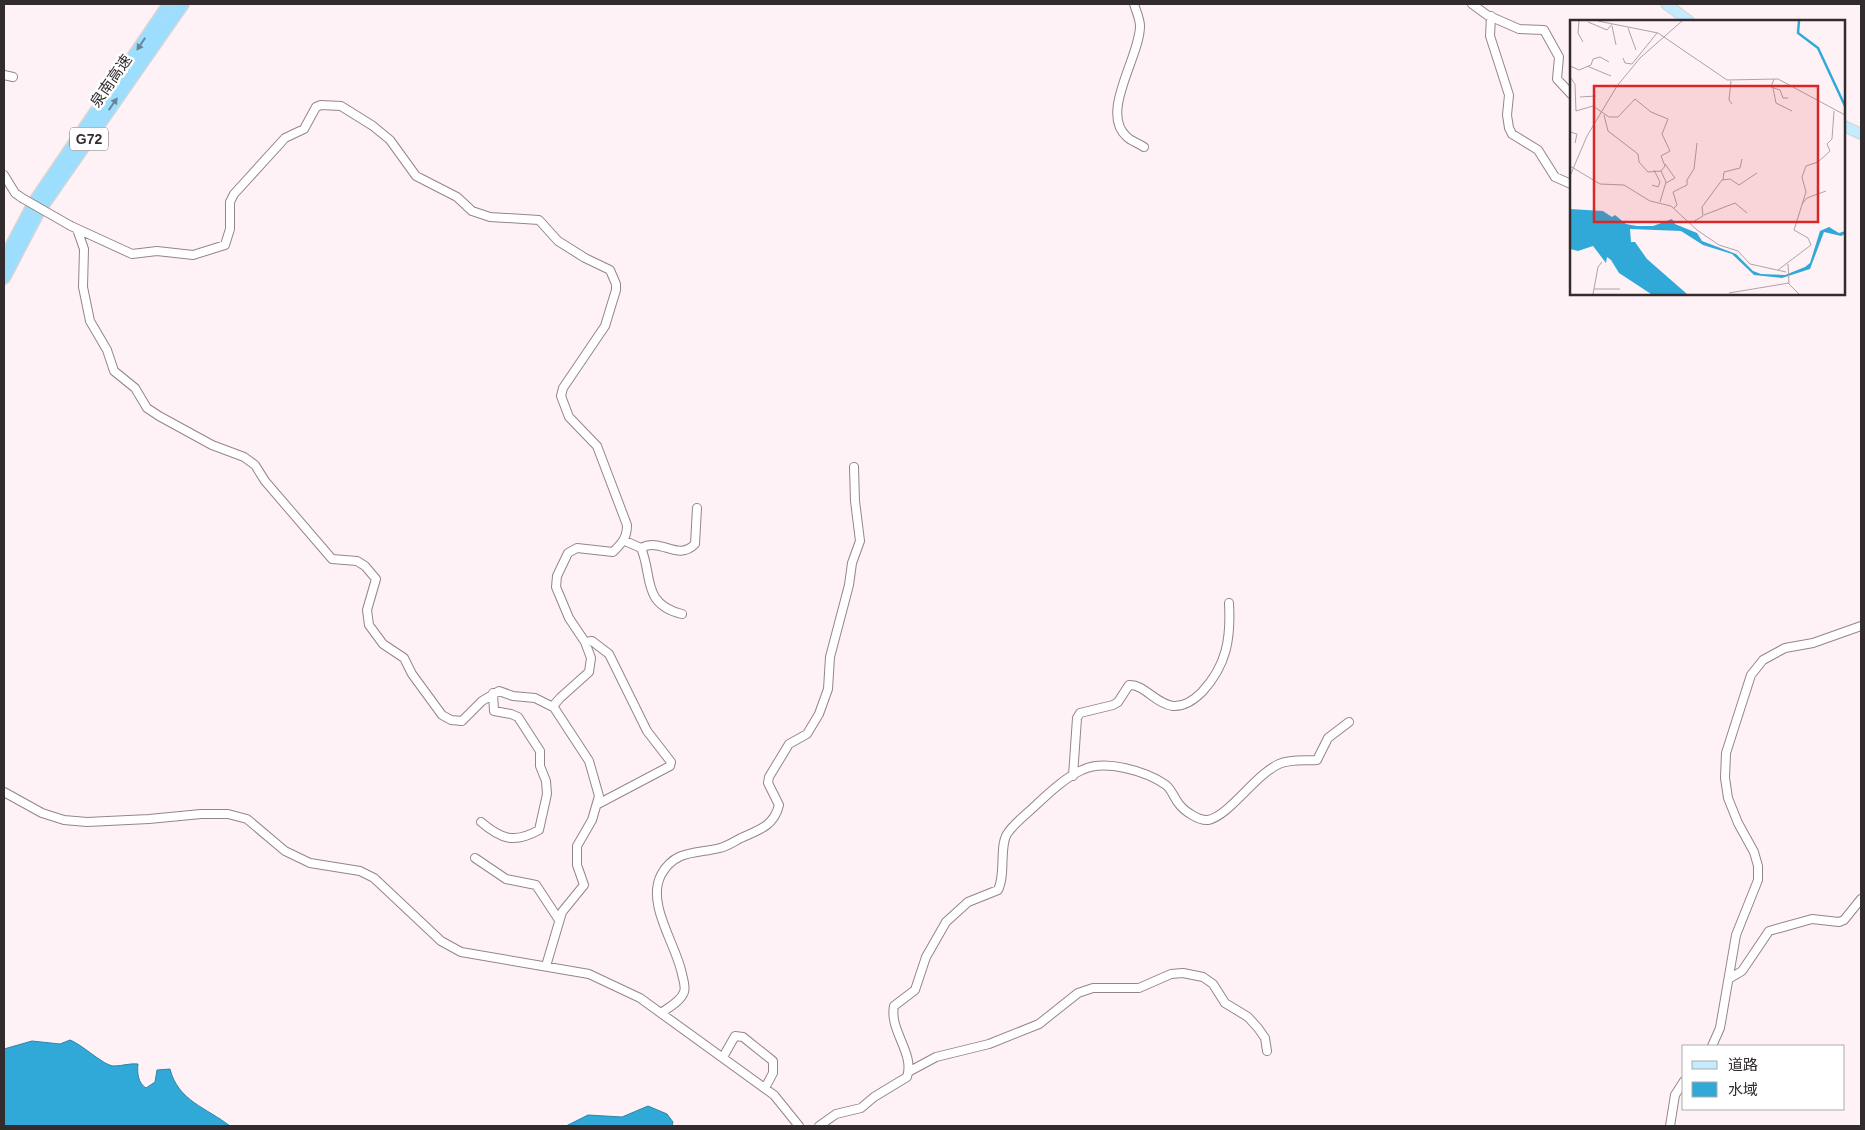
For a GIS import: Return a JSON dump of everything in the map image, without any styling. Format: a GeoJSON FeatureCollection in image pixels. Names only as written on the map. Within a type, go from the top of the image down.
{"type":"FeatureCollection","features":[{"type":"Feature","properties":{"kind":"highway","name":"泉南高速"},"geometry":{"type":"LineString","coordinates":[[4,260],[35,201],[169,4]]}},
{"type":"Feature","properties":{"kind":"highway","name":"泉南高速"},"geometry":{"type":"LineString","coordinates":[[4,278],[39,211],[183,4]]}},
{"type":"Feature","properties":{"kind":"main road"},"geometry":{"type":"LineString","coordinates":[[1666,4],[1688,20]]}},
{"type":"Feature","properties":{"kind":"main road"},"geometry":{"type":"LineString","coordinates":[[1845,126],[1861,134]]}},
{"type":"Feature","properties":{"kind":"street"},"geometry":{"type":"LineString","coordinates":[[1134,4],[1140,26],[1136,48],[1118,97],[1116,109],[1120,127],[1126,136],[1144,146]]}},
{"type":"Feature","properties":{"kind":"street"},"geometry":{"type":"LineString","coordinates":[[1472,4],[1490,16],[1519,29],[1544,30],[1559,57],[1557,79],[1570,93]]}},
{"type":"Feature","properties":{"kind":"street"},"geometry":{"type":"LineString","coordinates":[[1490,16],[1490,36],[1510,95],[1507,114],[1509,128],[1512,134],[1538,150],[1555,177],[1570,184]]}},
{"type":"Feature","properties":{"kind":"street"},"geometry":{"type":"LineString","coordinates":[[4,75],[13,77]]}},
{"type":"Feature","properties":{"kind":"street"},"geometry":{"type":"LineString","coordinates":[[4,175],[15,193],[22,198],[74,228],[132,254],[157,251],[193,255],[225,245],[230,230],[231,197],[285,138],[304,129],[313,111],[321,105],[341,106],[352,111],[390,140],[416,176],[457,197],[472,211],[490,217],[538,220],[558,241],[584,258],[610,270],[615,276],[616,290],[605,326],[563,388],[561,396],[569,417],[597,446],[627,525],[625,541],[613,552],[608,553],[577,548],[568,553],[556,576],[556,587],[569,618],[585,642],[591,658],[589,672],[555,702],[553,707]]}},
{"type":"Feature","properties":{"kind":"street"},"geometry":{"type":"LineString","coordinates":[[74,228],[84,249],[83,287],[90,321],[107,350],[114,371],[135,388],[147,408],[212,445],[244,457],[254,465],[332,559],[337,561],[348,559],[365,566],[376,579],[367,610],[369,625],[383,644],[404,658],[412,674],[442,715],[451,720],[462,721],[493,692],[499,691],[513,696],[535,698],[553,707],[588,760],[598,788],[598,804],[592,820],[577,846],[577,865],[584,885],[570,901],[559,920],[546,966]]}},
{"type":"Feature","properties":{"kind":"street"},"geometry":{"type":"LineString","coordinates":[[661,1013],[681,997],[684,985],[674,944],[656,902],[657,882],[672,862],[683,855],[693,851],[723,847],[758,832],[773,820],[779,804],[768,784],[768,776],[789,744],[807,734],[812,727],[828,689],[830,657],[849,586],[852,563],[860,540],[855,501],[854,467]]}},
{"type":"Feature","properties":{"kind":"street"},"geometry":{"type":"LineString","coordinates":[[641,548],[648,544],[657,544],[674,551],[690,549],[695,544],[697,508]]}},
{"type":"Feature","properties":{"kind":"street"},"geometry":{"type":"LineString","coordinates":[[625,541],[641,548],[645,557],[648,584],[656,599],[670,610],[682,614]]}},
{"type":"Feature","properties":{"kind":"street"},"geometry":{"type":"LineString","coordinates":[[1073,776],[1077,718],[1080,713],[1113,705],[1118,702],[1129,685],[1135,685],[1163,703],[1183,706],[1196,699],[1211,682],[1223,663],[1229,632],[1229,603]]}},
{"type":"Feature","properties":{"kind":"street"},"geometry":{"type":"LineString","coordinates":[[1712,1045],[1720,1028],[1722,1005],[1730,978],[1736,935],[1758,880],[1758,866],[1754,852],[1728,798],[1725,778],[1726,753],[1751,675],[1764,660],[1785,648],[1814,643],[1861,626]]}},
{"type":"Feature","properties":{"kind":"street"},"geometry":{"type":"LineString","coordinates":[[585,642],[592,641],[608,654],[647,731],[671,762],[670,766],[598,804]]}},
{"type":"Feature","properties":{"kind":"street"},"geometry":{"type":"LineString","coordinates":[[481,822],[501,837],[511,839],[532,834],[539,830],[547,794],[546,781],[540,766],[540,751],[518,717],[494,710],[493,692]]}},
{"type":"Feature","properties":{"kind":"street"},"geometry":{"type":"LineString","coordinates":[[910,1071],[910,1064],[893,1019],[894,1006],[914,990],[926,957],[946,922],[968,902],[998,890],[1007,834],[1041,800],[1083,769],[1097,766],[1124,768],[1166,785],[1181,807],[1197,817],[1206,820],[1214,818],[1268,770],[1296,760],[1317,760],[1328,738],[1349,722]]}},
{"type":"Feature","properties":{"kind":"street"},"geometry":{"type":"LineString","coordinates":[[4,792],[42,813],[64,820],[87,822],[141,820],[201,814],[228,814],[247,819],[285,851],[310,863],[360,871],[374,878],[441,941],[461,952],[589,974],[640,998],[774,1095],[799,1126]]}},
{"type":"Feature","properties":{"kind":"street"},"geometry":{"type":"LineString","coordinates":[[475,858],[506,879],[536,885],[559,920]]}},
{"type":"Feature","properties":{"kind":"street"},"geometry":{"type":"LineString","coordinates":[[1730,978],[1742,971],[1769,931],[1812,919],[1839,922],[1844,920],[1861,899]]}},
{"type":"Feature","properties":{"kind":"street"},"geometry":{"type":"LineString","coordinates":[[819,1126],[836,1114],[861,1108],[874,1097],[903,1081],[910,1071],[936,1057],[989,1044],[1039,1024],[1078,993],[1093,988],[1139,988],[1171,974],[1183,973],[1203,977],[1213,984],[1226,1003],[1248,1017],[1258,1028],[1265,1038],[1267,1051]]}},
{"type":"Feature","properties":{"kind":"street"},"geometry":{"type":"LineString","coordinates":[[724,1057],[735,1036],[744,1037],[772,1061],[773,1074],[765,1088]]}},
{"type":"Feature","properties":{"kind":"street"},"geometry":{"type":"LineString","coordinates":[[1670,1126],[1675,1095],[1682,1084]]}},
{"type":"Feature","properties":{"kind":"water"},"geometry":{"type":"Polygon","coordinates":[[[70,1040],[110,1065],[138,1064],[141,1083],[146,1088],[155,1082],[157,1070],[170,1069],[174,1080],[186,1096],[230,1126],[4,1126],[4,1049],[32,1041],[60,1044],[70,1040]]]}},
{"type":"Feature","properties":{"kind":"water"},"geometry":{"type":"Polygon","coordinates":[[[648,1106],[667,1114],[673,1122],[672,1126],[566,1126],[588,1115],[622,1117],[648,1106]]]}}]}
